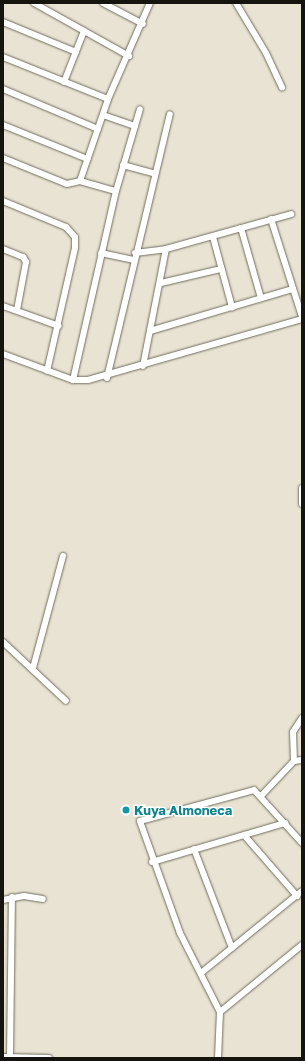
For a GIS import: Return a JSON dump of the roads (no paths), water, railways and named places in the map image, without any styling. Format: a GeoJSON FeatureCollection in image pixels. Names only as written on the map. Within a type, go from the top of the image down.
{"type":"FeatureCollection","features":[{"type":"Feature","properties":{"kind":"street"},"geometry":{"type":"LineString","coordinates":[[34,3],[129,56]]}},
{"type":"Feature","properties":{"kind":"street"},"geometry":{"type":"LineString","coordinates":[[102,3],[143,24]]}},
{"type":"Feature","properties":{"kind":"street"},"geometry":{"type":"LineString","coordinates":[[80,181],[108,100],[143,24],[150,3]]}},
{"type":"Feature","properties":{"kind":"street"},"geometry":{"type":"LineString","coordinates":[[236,3],[266,53],[282,87]]}},
{"type":"Feature","properties":{"kind":"street"},"geometry":{"type":"LineString","coordinates":[[3,22],[76,52]]}},
{"type":"Feature","properties":{"kind":"street"},"geometry":{"type":"LineString","coordinates":[[64,82],[84,31]]}},
{"type":"Feature","properties":{"kind":"street"},"geometry":{"type":"LineString","coordinates":[[3,57],[108,100]]}},
{"type":"Feature","properties":{"kind":"street"},"geometry":{"type":"LineString","coordinates":[[3,89],[98,129]]}},
{"type":"Feature","properties":{"kind":"street"},"geometry":{"type":"LineString","coordinates":[[73,380],[116,190],[140,109]]}},
{"type":"Feature","properties":{"kind":"street"},"geometry":{"type":"LineString","coordinates":[[107,378],[133,260],[170,114]]}},
{"type":"Feature","properties":{"kind":"street"},"geometry":{"type":"LineString","coordinates":[[103,115],[135,126]]}},
{"type":"Feature","properties":{"kind":"street"},"geometry":{"type":"LineString","coordinates":[[3,125],[87,159]]}},
{"type":"Feature","properties":{"kind":"street"},"geometry":{"type":"LineString","coordinates":[[3,158],[67,184],[80,181],[116,190]]}},
{"type":"Feature","properties":{"kind":"street"},"geometry":{"type":"LineString","coordinates":[[123,165],[154,173]]}},
{"type":"Feature","properties":{"kind":"street"},"geometry":{"type":"LineString","coordinates":[[3,200],[66,227],[75,237],[59,326],[47,371]]}},
{"type":"Feature","properties":{"kind":"street"},"geometry":{"type":"LineString","coordinates":[[135,253],[166,249],[291,214]]}},
{"type":"Feature","properties":{"kind":"street"},"geometry":{"type":"LineString","coordinates":[[3,354],[73,380],[107,378],[302,318],[271,219]]}},
{"type":"Feature","properties":{"kind":"street"},"geometry":{"type":"LineString","coordinates":[[240,228],[261,298]]}},
{"type":"Feature","properties":{"kind":"street"},"geometry":{"type":"LineString","coordinates":[[212,237],[232,307]]}},
{"type":"Feature","properties":{"kind":"street"},"geometry":{"type":"LineString","coordinates":[[3,249],[22,257],[26,262],[17,310]]}},
{"type":"Feature","properties":{"kind":"street"},"geometry":{"type":"LineString","coordinates":[[143,366],[166,249]]}},
{"type":"Feature","properties":{"kind":"street"},"geometry":{"type":"LineString","coordinates":[[102,253],[133,260]]}},
{"type":"Feature","properties":{"kind":"street"},"geometry":{"type":"LineString","coordinates":[[160,284],[221,268]]}},
{"type":"Feature","properties":{"kind":"street"},"geometry":{"type":"LineString","coordinates":[[150,331],[293,289]]}},
{"type":"Feature","properties":{"kind":"street"},"geometry":{"type":"LineString","coordinates":[[3,306],[59,326]]}},
{"type":"Feature","properties":{"kind":"street"},"geometry":{"type":"LineString","coordinates":[[302,488],[302,504]]}},
{"type":"Feature","properties":{"kind":"street"},"geometry":{"type":"LineString","coordinates":[[34,668],[63,556]]}},
{"type":"Feature","properties":{"kind":"street"},"geometry":{"type":"LineString","coordinates":[[3,642],[34,668],[66,701]]}},
{"type":"Feature","properties":{"kind":"street"},"geometry":{"type":"LineString","coordinates":[[294,761],[293,732],[302,718]]}},
{"type":"Feature","properties":{"kind":"street"},"geometry":{"type":"LineString","coordinates":[[262,795],[294,761],[302,760]]}},
{"type":"Feature","properties":{"kind":"street"},"geometry":{"type":"LineString","coordinates":[[218,1058],[220,1012],[180,933],[152,862],[142,820],[249,790],[262,795],[302,843]]}},
{"type":"Feature","properties":{"kind":"street"},"geometry":{"type":"LineString","coordinates":[[152,862],[284,822]]}},
{"type":"Feature","properties":{"kind":"street"},"geometry":{"type":"LineString","coordinates":[[201,973],[299,893],[244,835]]}},
{"type":"Feature","properties":{"kind":"street"},"geometry":{"type":"LineString","coordinates":[[194,849],[232,948]]}},
{"type":"Feature","properties":{"kind":"street"},"geometry":{"type":"LineString","coordinates":[[3,900],[12,897],[43,899]]}},
{"type":"Feature","properties":{"kind":"street"},"geometry":{"type":"LineString","coordinates":[[10,1057],[12,897]]}},
{"type":"Feature","properties":{"kind":"street"},"geometry":{"type":"LineString","coordinates":[[220,1012],[302,944]]}},
{"type":"Feature","properties":{"kind":"street"},"geometry":{"type":"LineString","coordinates":[[3,1057],[49,1058]]}},
{"type":"Feature","properties":{"kind":"place","name":"Kuya Almoneca"},"geometry":{"type":"Point","coordinates":[126,810]}}]}
